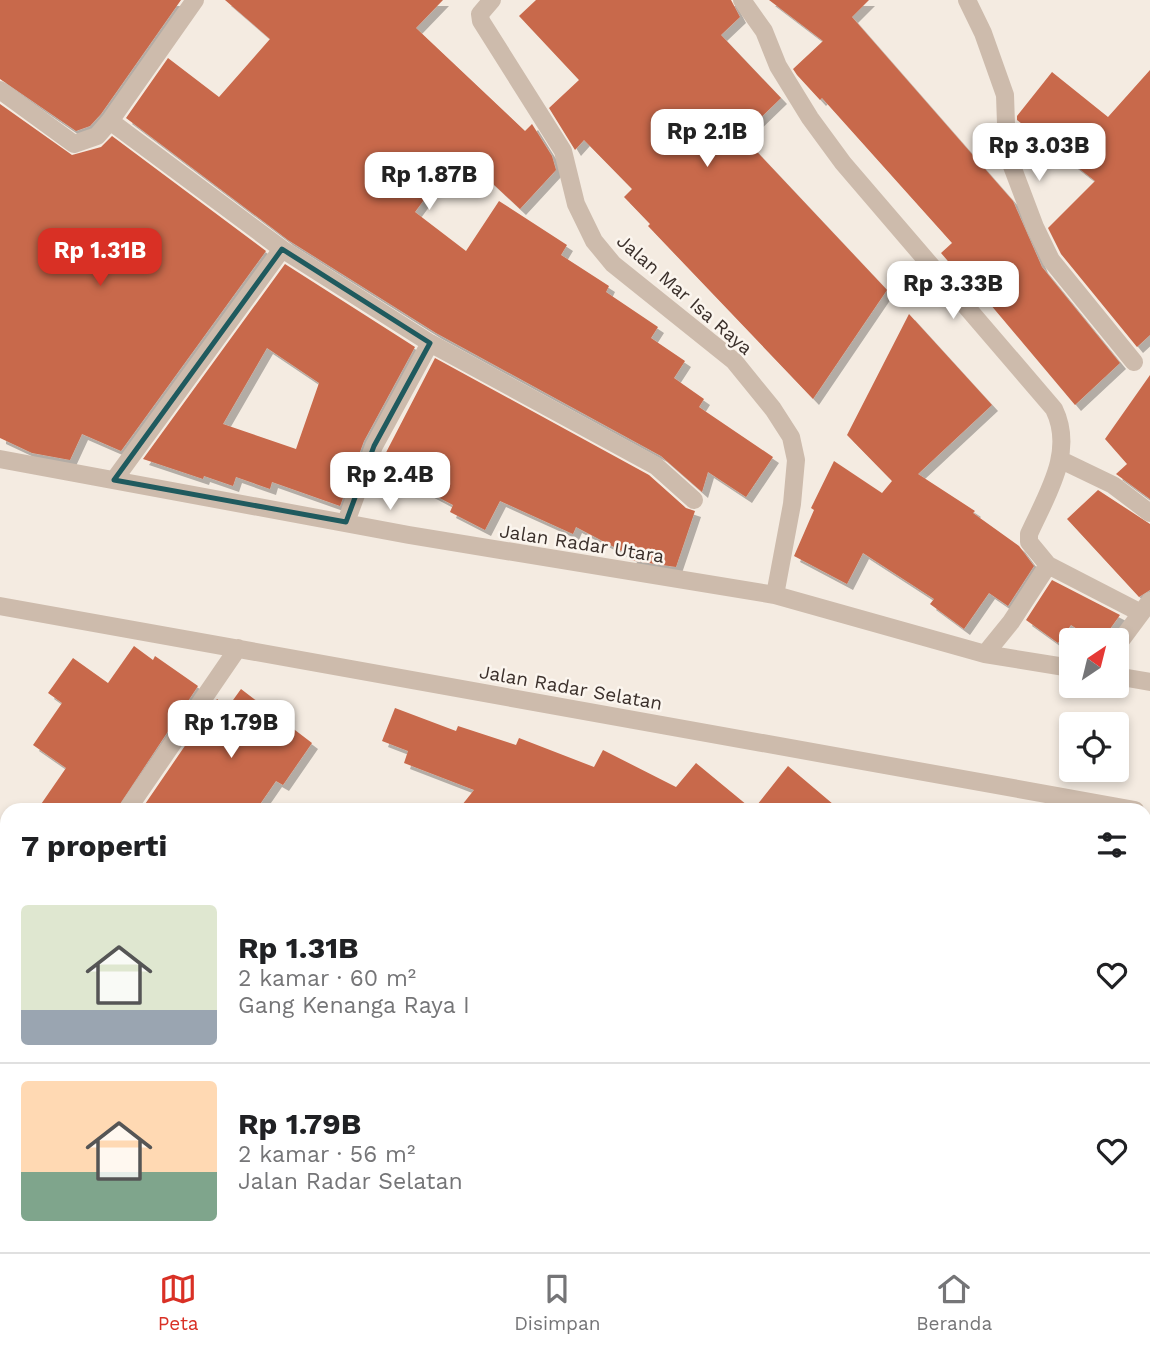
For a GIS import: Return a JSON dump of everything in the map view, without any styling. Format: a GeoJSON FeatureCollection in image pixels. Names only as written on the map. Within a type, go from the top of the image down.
{"type":"FeatureCollection","features":[{"type":"Feature","properties":{"kind":"street"},"geometry":{"type":"LineString","coordinates":[[0,90],[74,144],[97,136],[195,0]]}},
{"type":"Feature","properties":{"kind":"street","name":"Jalan Mar Isa Raya"},"geometry":{"type":"LineString","coordinates":[[492,0],[480,14],[481,21],[563,151],[576,204],[594,241],[613,264],[734,360],[774,409],[791,437],[796,460],[792,504],[775,595]]}},
{"type":"Feature","properties":{"kind":"street"},"geometry":{"type":"LineString","coordinates":[[742,0],[764,31],[778,66],[804,108],[843,163],[1054,409],[1062,425],[1064,439],[1061,460],[1029,534],[1029,542],[1048,565],[1145,607],[1129,629]]}},
{"type":"Feature","properties":{"kind":"street"},"geometry":{"type":"LineString","coordinates":[[967,0],[983,33],[1005,95],[1007,153],[1035,228],[1051,260],[1134,362]]}},
{"type":"Feature","properties":{"kind":"street"},"geometry":{"type":"LineString","coordinates":[[110,121],[282,250],[430,343],[656,466],[694,500]]}},
{"type":"Feature","properties":{"kind":"street"},"geometry":{"type":"LineString","coordinates":[[114,480],[282,250]]}},
{"type":"Feature","properties":{"kind":"street"},"geometry":{"type":"LineString","coordinates":[[346,522],[374,446],[430,343]]}},
{"type":"Feature","properties":{"kind":"street","name":"Jalan Radar Utara"},"geometry":{"type":"LineString","coordinates":[[0,458],[346,522],[775,595],[985,654],[1059,666]]}},
{"type":"Feature","properties":{"kind":"street"},"geometry":{"type":"LineString","coordinates":[[1061,460],[1113,485],[1150,513]]}},
{"type":"Feature","properties":{"kind":"street"},"geometry":{"type":"LineString","coordinates":[[985,654],[1018,612],[1048,565]]}},
{"type":"Feature","properties":{"kind":"street","name":"Jalan Radar Selatan"},"geometry":{"type":"LineString","coordinates":[[0,606],[1072,803]]}},
{"type":"Feature","properties":{"kind":"street"},"geometry":{"type":"LineString","coordinates":[[132,803],[238,648]]}},
{"type":"Feature","properties":{"kind":"street"},"geometry":{"type":"LineString","coordinates":[[1129,678],[1150,682]]}},
{"type":"Feature","properties":{"kind":"highlighted area"},"geometry":{"type":"Polygon","coordinates":[[[282,249],[430,343],[374,446],[346,522],[114,480],[237,312],[282,249]]]}},
{"type":"Feature","properties":{"kind":"building"},"geometry":{"type":"Polygon","coordinates":[[[0,0],[181,0],[101,114],[90,126],[76,131],[0,79],[0,0]]]}},
{"type":"Feature","properties":{"kind":"building"},"geometry":{"type":"Polygon","coordinates":[[[225,0],[443,0],[416,28],[525,131],[532,124],[552,156],[556,170],[520,209],[459,152],[415,212],[466,251],[499,201],[567,245],[561,255],[609,286],[606,292],[658,327],[651,338],[685,361],[674,378],[704,399],[699,407],[773,457],[746,497],[708,472],[702,492],[661,456],[436,333],[288,240],[126,118],[168,58],[219,97],[270,39],[225,0]]]}},
{"type":"Feature","properties":{"kind":"building"},"geometry":{"type":"Polygon","coordinates":[[[536,0],[731,0],[740,17],[721,35],[781,98],[742,136],[887,290],[813,399],[648,226],[650,224],[624,197],[632,189],[584,140],[575,150],[549,108],[579,80],[519,16],[536,0]]]}},
{"type":"Feature","properties":{"kind":"building"},"geometry":{"type":"Polygon","coordinates":[[[769,0],[869,0],[852,17],[1013,201],[1042,267],[1120,363],[1075,405],[974,285],[971,288],[941,253],[952,243],[822,98],[820,100],[797,75],[793,69],[823,41],[769,0]]]}},
{"type":"Feature","properties":{"kind":"building"},"geometry":{"type":"Polygon","coordinates":[[[1150,70],[1150,335],[1137,347],[1061,254],[1048,228],[1095,181],[1017,120],[1017,116],[1052,72],[1108,117],[1150,70]]]}},
{"type":"Feature","properties":{"kind":"building"},"geometry":{"type":"Polygon","coordinates":[[[0,104],[72,155],[101,147],[112,136],[266,251],[121,451],[82,434],[70,460],[32,453],[0,438],[0,104]]]}},
{"type":"Feature","properties":{"kind":"building"},"geometry":{"type":"Polygon","coordinates":[[[285,264],[415,347],[364,441],[340,506],[272,482],[270,489],[236,477],[233,486],[143,459],[285,264]],[[267,348],[223,424],[296,449],[319,383],[267,348]]]}},
{"type":"Feature","properties":{"kind":"building"},"geometry":{"type":"Polygon","coordinates":[[[909,314],[992,405],[918,474],[975,511],[973,513],[1019,546],[1034,566],[1008,606],[989,593],[964,629],[930,604],[934,599],[863,553],[847,584],[794,556],[814,510],[811,508],[834,461],[882,493],[892,481],[847,435],[909,314]]]}},
{"type":"Feature","properties":{"kind":"building"},"geometry":{"type":"Polygon","coordinates":[[[435,358],[649,475],[686,508],[695,511],[676,567],[629,560],[631,556],[576,527],[573,534],[500,501],[485,530],[450,512],[453,505],[379,466],[435,358]]]}},
{"type":"Feature","properties":{"kind":"building"},"geometry":{"type":"Polygon","coordinates":[[[1150,375],[1150,499],[1116,474],[1127,464],[1105,439],[1150,375]]]}},
{"type":"Feature","properties":{"kind":"building"},"geometry":{"type":"Polygon","coordinates":[[[1098,490],[1150,524],[1150,590],[1139,597],[1067,519],[1098,490]]]}},
{"type":"Feature","properties":{"kind":"building"},"geometry":{"type":"Polygon","coordinates":[[[1052,580],[1120,615],[1111,628],[1076,628],[1071,625],[1069,628],[1059,628],[1058,643],[1026,620],[1052,580]]]}},
{"type":"Feature","properties":{"kind":"building"},"geometry":{"type":"Polygon","coordinates":[[[134,646],[153,660],[155,656],[198,686],[121,803],[42,803],[66,768],[33,745],[62,703],[48,693],[73,658],[108,683],[134,646]]]}},
{"type":"Feature","properties":{"kind":"building"},"geometry":{"type":"Polygon","coordinates":[[[241,689],[312,743],[283,785],[276,781],[261,803],[146,803],[217,699],[228,707],[241,689]]]}},
{"type":"Feature","properties":{"kind":"building"},"geometry":{"type":"Polygon","coordinates":[[[395,708],[456,731],[458,726],[516,745],[519,738],[594,767],[603,750],[676,787],[696,763],[745,803],[464,803],[474,790],[404,763],[408,751],[382,741],[395,708]]]}},
{"type":"Feature","properties":{"kind":"building"},"geometry":{"type":"Polygon","coordinates":[[[788,766],[832,803],[759,803],[788,766]]]}}]}
